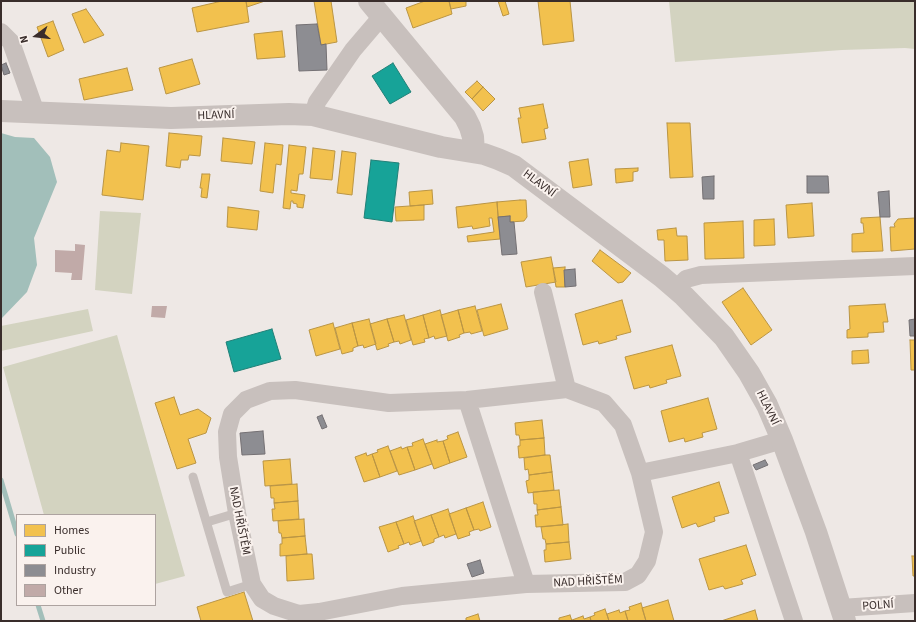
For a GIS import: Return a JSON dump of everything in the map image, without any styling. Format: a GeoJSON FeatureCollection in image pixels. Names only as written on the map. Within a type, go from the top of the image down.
{"type":"FeatureCollection","features":[{"type":"Feature","properties":{"kind":"street"},"geometry":{"type":"LineString","coordinates":[[313,115],[317,102],[353,50],[376,9],[465,117],[473,137],[474,152]]}},
{"type":"Feature","properties":{"kind":"street"},"geometry":{"type":"LineString","coordinates":[[1,32],[11,42],[36,113]]}},
{"type":"Feature","properties":{"kind":"street","name":"HLAVNÍ"},"geometry":{"type":"LineString","coordinates":[[1,111],[171,118],[289,114],[313,115],[441,147],[474,152],[498,159],[514,166],[662,277],[724,337],[749,373],[782,440],[816,532],[843,615]]}},
{"type":"Feature","properties":{"kind":"street"},"geometry":{"type":"LineString","coordinates":[[676,289],[686,280],[701,275],[915,266]]}},
{"type":"Feature","properties":{"kind":"street"},"geometry":{"type":"LineString","coordinates":[[543,292],[567,389]]}},
{"type":"Feature","properties":{"kind":"street","name":"NAD HŘIŠTĚM"},"geometry":{"type":"LineString","coordinates":[[567,389],[604,402],[623,425],[640,473],[654,532],[647,561],[638,575],[625,582],[526,584],[402,596],[320,617],[298,614],[274,606],[262,599],[252,584],[237,513],[228,457],[227,432],[232,414],[246,400],[270,391],[295,390],[390,403],[467,400],[567,389]]}},
{"type":"Feature","properties":{"kind":"street"},"geometry":{"type":"LineString","coordinates":[[467,400],[526,584]]}},
{"type":"Feature","properties":{"kind":"street"},"geometry":{"type":"LineString","coordinates":[[640,473],[738,453],[782,440]]}},
{"type":"Feature","properties":{"kind":"street"},"geometry":{"type":"LineString","coordinates":[[738,453],[794,621]]}},
{"type":"Feature","properties":{"kind":"street","name":"POLNÍ"},"geometry":{"type":"LineString","coordinates":[[843,615],[915,603]]}},
{"type":"Feature","properties":{"kind":"lane"},"geometry":{"type":"LineString","coordinates":[[193,477],[227,592],[252,584]]}},
{"type":"Feature","properties":{"kind":"lane"},"geometry":{"type":"LineString","coordinates":[[207,522],[237,513]]}},
{"type":"Feature","properties":{"kind":"green space"},"geometry":{"type":"Polygon","coordinates":[[[669,1],[915,1],[915,49],[842,50],[675,62],[669,1]]]}},
{"type":"Feature","properties":{"kind":"green space"},"geometry":{"type":"Polygon","coordinates":[[[100,211],[141,213],[132,294],[95,290],[100,211]]]}},
{"type":"Feature","properties":{"kind":"green space"},"geometry":{"type":"Polygon","coordinates":[[[88,309],[93,331],[1,351],[1,326],[88,309]]]}},
{"type":"Feature","properties":{"kind":"green space"},"geometry":{"type":"Polygon","coordinates":[[[117,335],[185,576],[156,584],[156,514],[44,514],[3,367],[117,335]]]}},
{"type":"Feature","properties":{"kind":"water"},"geometry":{"type":"Polygon","coordinates":[[[1,133],[15,137],[34,138],[50,157],[57,182],[34,238],[37,265],[27,292],[2,318],[1,318],[1,133]]]}},
{"type":"Feature","properties":{"kind":"building: Homes"},"geometry":{"type":"Polygon","coordinates":[[[222,1],[246,1],[249,22],[197,32],[192,8],[222,1]]]}},
{"type":"Feature","properties":{"kind":"building: Homes"},"geometry":{"type":"Polygon","coordinates":[[[246,1],[265,1],[247,7],[246,1]]]}},
{"type":"Feature","properties":{"kind":"building: Homes"},"geometry":{"type":"Polygon","coordinates":[[[314,1],[331,1],[337,42],[321,45],[314,1]]]}},
{"type":"Feature","properties":{"kind":"building: Homes"},"geometry":{"type":"Polygon","coordinates":[[[425,1],[449,1],[452,14],[413,28],[406,8],[425,1]]]}},
{"type":"Feature","properties":{"kind":"building: Homes"},"geometry":{"type":"Polygon","coordinates":[[[449,1],[466,1],[466,6],[451,9],[449,1]]]}},
{"type":"Feature","properties":{"kind":"building: Homes"},"geometry":{"type":"Polygon","coordinates":[[[498,1],[505,1],[509,14],[503,16],[498,1]]]}},
{"type":"Feature","properties":{"kind":"building: Homes"},"geometry":{"type":"Polygon","coordinates":[[[538,1],[570,1],[574,41],[543,45],[538,1]]]}},
{"type":"Feature","properties":{"kind":"building: Homes"},"geometry":{"type":"Polygon","coordinates":[[[86,9],[104,35],[84,43],[72,14],[86,9]]]}},
{"type":"Feature","properties":{"kind":"building: Homes"},"geometry":{"type":"Polygon","coordinates":[[[53,21],[64,50],[48,57],[37,27],[53,21]]]}},
{"type":"Feature","properties":{"kind":"building: Homes"},"geometry":{"type":"Polygon","coordinates":[[[282,31],[285,57],[257,59],[254,34],[282,31]]]}},
{"type":"Feature","properties":{"kind":"building: Homes"},"geometry":{"type":"Polygon","coordinates":[[[192,59],[200,84],[166,94],[159,68],[192,59]]]}},
{"type":"Feature","properties":{"kind":"building: Homes"},"geometry":{"type":"Polygon","coordinates":[[[127,68],[133,90],[84,100],[79,79],[127,68]]]}},
{"type":"Feature","properties":{"kind":"building: Homes"},"geometry":{"type":"Polygon","coordinates":[[[477,81],[483,87],[472,99],[465,92],[477,81]]]}},
{"type":"Feature","properties":{"kind":"building: Homes"},"geometry":{"type":"Polygon","coordinates":[[[483,87],[495,99],[483,111],[472,99],[483,87]]]}},
{"type":"Feature","properties":{"kind":"building: Homes"},"geometry":{"type":"Polygon","coordinates":[[[543,104],[548,128],[544,129],[546,139],[522,143],[518,118],[521,118],[519,108],[543,104]]]}},
{"type":"Feature","properties":{"kind":"building: Homes"},"geometry":{"type":"Polygon","coordinates":[[[667,123],[690,123],[693,177],[670,178],[667,123]]]}},
{"type":"Feature","properties":{"kind":"building: Homes"},"geometry":{"type":"Polygon","coordinates":[[[169,133],[202,136],[200,156],[189,155],[188,160],[181,160],[180,168],[166,166],[169,133]]]}},
{"type":"Feature","properties":{"kind":"building: Homes"},"geometry":{"type":"Polygon","coordinates":[[[223,138],[255,142],[252,164],[221,161],[223,138]]]}},
{"type":"Feature","properties":{"kind":"building: Homes"},"geometry":{"type":"Polygon","coordinates":[[[121,143],[149,146],[143,200],[102,195],[107,150],[120,152],[121,143]]]}},
{"type":"Feature","properties":{"kind":"building: Homes"},"geometry":{"type":"Polygon","coordinates":[[[265,143],[283,145],[281,165],[276,164],[273,193],[260,191],[265,143]]]}},
{"type":"Feature","properties":{"kind":"building: Homes"},"geometry":{"type":"Polygon","coordinates":[[[289,145],[306,147],[303,174],[299,174],[297,191],[291,190],[291,193],[305,195],[303,208],[297,207],[297,204],[291,201],[290,209],[283,208],[289,145]]]}},
{"type":"Feature","properties":{"kind":"building: Homes"},"geometry":{"type":"Polygon","coordinates":[[[313,148],[335,151],[332,180],[310,178],[313,148]]]}},
{"type":"Feature","properties":{"kind":"building: Homes"},"geometry":{"type":"Polygon","coordinates":[[[342,151],[356,153],[352,195],[337,193],[342,151]]]}},
{"type":"Feature","properties":{"kind":"building: Homes"},"geometry":{"type":"Polygon","coordinates":[[[588,159],[592,185],[573,188],[569,162],[588,159]]]}},
{"type":"Feature","properties":{"kind":"building: Homes"},"geometry":{"type":"Polygon","coordinates":[[[638,168],[638,171],[633,172],[633,181],[616,183],[615,169],[638,168]]]}},
{"type":"Feature","properties":{"kind":"building: Homes"},"geometry":{"type":"Polygon","coordinates":[[[202,174],[210,174],[207,198],[201,197],[202,188],[200,188],[202,174]]]}},
{"type":"Feature","properties":{"kind":"building: Homes"},"geometry":{"type":"Polygon","coordinates":[[[432,190],[433,204],[410,206],[409,192],[432,190]]]}},
{"type":"Feature","properties":{"kind":"building: Homes"},"geometry":{"type":"Polygon","coordinates":[[[526,200],[527,217],[524,221],[510,222],[510,216],[498,217],[497,202],[526,200]]]}},
{"type":"Feature","properties":{"kind":"building: Homes"},"geometry":{"type":"Polygon","coordinates":[[[497,202],[500,239],[468,242],[467,236],[494,232],[492,218],[489,218],[490,226],[473,229],[472,226],[458,228],[456,207],[497,202]]]}},
{"type":"Feature","properties":{"kind":"building: Homes"},"geometry":{"type":"Polygon","coordinates":[[[812,203],[814,236],[788,238],[786,205],[812,203]]]}},
{"type":"Feature","properties":{"kind":"building: Homes"},"geometry":{"type":"Polygon","coordinates":[[[424,205],[424,220],[396,221],[395,207],[424,205]]]}},
{"type":"Feature","properties":{"kind":"building: Homes"},"geometry":{"type":"Polygon","coordinates":[[[228,207],[259,211],[257,230],[227,227],[228,207]]]}},
{"type":"Feature","properties":{"kind":"building: Homes"},"geometry":{"type":"Polygon","coordinates":[[[880,217],[883,251],[852,252],[852,234],[864,233],[861,218],[880,217]]]}},
{"type":"Feature","properties":{"kind":"building: Homes"},"geometry":{"type":"Polygon","coordinates":[[[915,218],[915,249],[891,251],[890,227],[895,227],[894,224],[898,219],[915,218]]]}},
{"type":"Feature","properties":{"kind":"building: Homes"},"geometry":{"type":"Polygon","coordinates":[[[774,219],[775,245],[754,246],[754,220],[774,219]]]}},
{"type":"Feature","properties":{"kind":"building: Homes"},"geometry":{"type":"Polygon","coordinates":[[[743,221],[744,258],[705,259],[704,223],[743,221]]]}},
{"type":"Feature","properties":{"kind":"building: Homes"},"geometry":{"type":"Polygon","coordinates":[[[676,228],[677,236],[687,236],[688,260],[665,261],[664,240],[658,240],[657,230],[676,228]]]}},
{"type":"Feature","properties":{"kind":"building: Homes"},"geometry":{"type":"Polygon","coordinates":[[[600,250],[631,273],[623,282],[618,283],[592,261],[600,250]]]}},
{"type":"Feature","properties":{"kind":"building: Homes"},"geometry":{"type":"Polygon","coordinates":[[[551,257],[556,282],[526,287],[521,262],[551,257]]]}},
{"type":"Feature","properties":{"kind":"building: Homes"},"geometry":{"type":"Polygon","coordinates":[[[565,267],[565,287],[556,287],[553,268],[565,267]]]}},
{"type":"Feature","properties":{"kind":"building: Homes"},"geometry":{"type":"Polygon","coordinates":[[[743,288],[772,330],[751,345],[722,302],[743,288]]]}},
{"type":"Feature","properties":{"kind":"building: Homes"},"geometry":{"type":"Polygon","coordinates":[[[622,300],[631,332],[616,336],[617,339],[599,344],[598,341],[583,345],[575,314],[622,300]]]}},
{"type":"Feature","properties":{"kind":"building: Homes"},"geometry":{"type":"Polygon","coordinates":[[[501,304],[508,329],[484,336],[477,310],[501,304]]]}},
{"type":"Feature","properties":{"kind":"building: Homes"},"geometry":{"type":"Polygon","coordinates":[[[885,304],[888,322],[883,322],[884,332],[868,333],[868,337],[847,338],[847,330],[850,329],[849,306],[885,304]]]}},
{"type":"Feature","properties":{"kind":"building: Homes"},"geometry":{"type":"Polygon","coordinates":[[[475,306],[482,331],[471,334],[470,332],[464,333],[458,310],[475,306]]]}},
{"type":"Feature","properties":{"kind":"building: Homes"},"geometry":{"type":"Polygon","coordinates":[[[440,310],[447,336],[435,339],[434,336],[429,338],[423,315],[440,310]]]}},
{"type":"Feature","properties":{"kind":"building: Homes"},"geometry":{"type":"Polygon","coordinates":[[[458,310],[464,333],[459,335],[460,337],[448,341],[441,315],[458,310]]]}},
{"type":"Feature","properties":{"kind":"building: Homes"},"geometry":{"type":"Polygon","coordinates":[[[404,315],[411,340],[400,344],[399,341],[394,342],[387,319],[404,315]]]}},
{"type":"Feature","properties":{"kind":"building: Homes"},"geometry":{"type":"Polygon","coordinates":[[[423,315],[429,338],[424,339],[425,342],[413,345],[406,320],[423,315]]]}},
{"type":"Feature","properties":{"kind":"building: Homes"},"geometry":{"type":"Polygon","coordinates":[[[369,319],[376,344],[364,348],[363,345],[358,346],[352,323],[369,319]]]}},
{"type":"Feature","properties":{"kind":"building: Homes"},"geometry":{"type":"Polygon","coordinates":[[[387,319],[394,342],[388,344],[389,346],[377,350],[370,324],[387,319]]]}},
{"type":"Feature","properties":{"kind":"building: Homes"},"geometry":{"type":"Polygon","coordinates":[[[333,323],[340,349],[316,356],[309,330],[333,323]]]}},
{"type":"Feature","properties":{"kind":"building: Homes"},"geometry":{"type":"Polygon","coordinates":[[[352,323],[358,346],[353,348],[353,351],[342,354],[335,328],[352,323]]]}},
{"type":"Feature","properties":{"kind":"building: Homes"},"geometry":{"type":"Polygon","coordinates":[[[910,340],[915,340],[915,370],[911,370],[910,340]]]}},
{"type":"Feature","properties":{"kind":"building: Homes"},"geometry":{"type":"Polygon","coordinates":[[[672,345],[681,376],[666,380],[667,383],[650,388],[649,385],[634,389],[625,357],[672,345]]]}},
{"type":"Feature","properties":{"kind":"building: Homes"},"geometry":{"type":"Polygon","coordinates":[[[868,350],[869,363],[852,364],[852,351],[868,350]]]}},
{"type":"Feature","properties":{"kind":"building: Homes"},"geometry":{"type":"Polygon","coordinates":[[[174,397],[180,415],[198,409],[211,418],[206,433],[188,439],[196,463],[177,469],[155,403],[174,397]]]}},
{"type":"Feature","properties":{"kind":"building: Homes"},"geometry":{"type":"Polygon","coordinates":[[[708,398],[717,429],[702,433],[703,437],[685,442],[684,438],[669,442],[661,411],[708,398]]]}},
{"type":"Feature","properties":{"kind":"building: Homes"},"geometry":{"type":"Polygon","coordinates":[[[542,420],[544,438],[520,440],[519,435],[516,435],[515,423],[542,420]]]}},
{"type":"Feature","properties":{"kind":"building: Homes"},"geometry":{"type":"Polygon","coordinates":[[[458,432],[467,457],[450,463],[443,441],[448,439],[447,436],[458,432]]]}},
{"type":"Feature","properties":{"kind":"building: Homes"},"geometry":{"type":"Polygon","coordinates":[[[544,438],[545,455],[519,458],[518,446],[520,446],[520,440],[544,438]]]}},
{"type":"Feature","properties":{"kind":"building: Homes"},"geometry":{"type":"Polygon","coordinates":[[[423,439],[432,464],[415,470],[407,447],[413,446],[412,443],[423,439]]]}},
{"type":"Feature","properties":{"kind":"building: Homes"},"geometry":{"type":"Polygon","coordinates":[[[437,440],[437,442],[443,441],[450,463],[434,469],[425,444],[437,440]]]}},
{"type":"Feature","properties":{"kind":"building: Homes"},"geometry":{"type":"Polygon","coordinates":[[[388,446],[397,471],[380,477],[372,454],[378,452],[377,450],[388,446]]]}},
{"type":"Feature","properties":{"kind":"building: Homes"},"geometry":{"type":"Polygon","coordinates":[[[401,447],[402,449],[407,447],[415,470],[399,475],[390,451],[401,447]]]}},
{"type":"Feature","properties":{"kind":"building: Homes"},"geometry":{"type":"Polygon","coordinates":[[[366,453],[367,456],[372,454],[380,477],[364,482],[355,457],[366,453]]]}},
{"type":"Feature","properties":{"kind":"building: Homes"},"geometry":{"type":"Polygon","coordinates":[[[550,455],[552,472],[529,475],[528,469],[525,470],[524,458],[550,455]]]}},
{"type":"Feature","properties":{"kind":"building: Homes"},"geometry":{"type":"Polygon","coordinates":[[[290,459],[292,484],[265,486],[263,461],[290,459]]]}},
{"type":"Feature","properties":{"kind":"building: Homes"},"geometry":{"type":"Polygon","coordinates":[[[552,472],[554,490],[528,493],[526,481],[529,480],[529,475],[552,472]]]}},
{"type":"Feature","properties":{"kind":"building: Homes"},"geometry":{"type":"Polygon","coordinates":[[[719,482],[729,513],[714,517],[715,521],[698,527],[696,523],[682,528],[672,497],[719,482]]]}},
{"type":"Feature","properties":{"kind":"building: Homes"},"geometry":{"type":"Polygon","coordinates":[[[297,484],[298,501],[274,503],[274,498],[271,498],[270,486],[297,484]]]}},
{"type":"Feature","properties":{"kind":"building: Homes"},"geometry":{"type":"Polygon","coordinates":[[[559,490],[561,507],[537,510],[537,504],[534,504],[533,492],[559,490]]]}},
{"type":"Feature","properties":{"kind":"building: Homes"},"geometry":{"type":"Polygon","coordinates":[[[298,501],[299,519],[273,521],[272,509],[275,509],[274,503],[298,501]]]}},
{"type":"Feature","properties":{"kind":"building: Homes"},"geometry":{"type":"Polygon","coordinates":[[[483,502],[491,527],[480,531],[479,529],[474,530],[466,508],[483,502]]]}},
{"type":"Feature","properties":{"kind":"building: Homes"},"geometry":{"type":"Polygon","coordinates":[[[561,507],[563,525],[536,527],[535,515],[538,515],[537,510],[561,507]]]}},
{"type":"Feature","properties":{"kind":"building: Homes"},"geometry":{"type":"Polygon","coordinates":[[[466,508],[474,530],[469,532],[470,535],[458,539],[449,514],[466,508]]]}},
{"type":"Feature","properties":{"kind":"building: Homes"},"geometry":{"type":"Polygon","coordinates":[[[448,509],[456,534],[445,538],[444,535],[439,537],[431,515],[448,509]]]}},
{"type":"Feature","properties":{"kind":"building: Homes"},"geometry":{"type":"Polygon","coordinates":[[[431,515],[439,537],[434,539],[434,542],[423,546],[414,521],[431,515]]]}},
{"type":"Feature","properties":{"kind":"building: Homes"},"geometry":{"type":"Polygon","coordinates":[[[413,516],[421,541],[410,545],[409,542],[404,544],[396,522],[413,516]]]}},
{"type":"Feature","properties":{"kind":"building: Homes"},"geometry":{"type":"Polygon","coordinates":[[[304,519],[305,536],[282,538],[281,533],[279,533],[278,521],[304,519]]]}},
{"type":"Feature","properties":{"kind":"building: Homes"},"geometry":{"type":"Polygon","coordinates":[[[396,522],[404,544],[398,546],[399,548],[388,552],[379,527],[396,522]]]}},
{"type":"Feature","properties":{"kind":"building: Homes"},"geometry":{"type":"Polygon","coordinates":[[[568,524],[569,542],[546,544],[545,539],[543,539],[541,527],[568,524]]]}},
{"type":"Feature","properties":{"kind":"building: Homes"},"geometry":{"type":"Polygon","coordinates":[[[305,536],[307,554],[280,556],[280,544],[282,544],[282,538],[305,536]]]}},
{"type":"Feature","properties":{"kind":"building: Homes"},"geometry":{"type":"Polygon","coordinates":[[[569,542],[571,559],[545,562],[544,550],[546,550],[546,544],[569,542]]]}},
{"type":"Feature","properties":{"kind":"building: Homes"},"geometry":{"type":"Polygon","coordinates":[[[746,545],[756,575],[741,580],[743,584],[725,589],[723,586],[709,590],[699,559],[746,545]]]}},
{"type":"Feature","properties":{"kind":"building: Homes"},"geometry":{"type":"Polygon","coordinates":[[[312,554],[314,579],[287,581],[286,556],[312,554]]]}},
{"type":"Feature","properties":{"kind":"building: Homes"},"geometry":{"type":"Polygon","coordinates":[[[912,556],[915,556],[915,576],[913,576],[912,556]]]}},
{"type":"Feature","properties":{"kind":"building: Homes"},"geometry":{"type":"Polygon","coordinates":[[[244,592],[253,621],[201,621],[197,607],[244,592]]]}},
{"type":"Feature","properties":{"kind":"building: Homes"},"geometry":{"type":"Polygon","coordinates":[[[668,600],[674,621],[646,621],[642,608],[668,600]]]}},
{"type":"Feature","properties":{"kind":"building: Homes"},"geometry":{"type":"Polygon","coordinates":[[[641,603],[646,621],[628,621],[625,611],[630,610],[629,607],[641,603]]]}},
{"type":"Feature","properties":{"kind":"building: Homes"},"geometry":{"type":"Polygon","coordinates":[[[605,609],[609,621],[591,621],[590,617],[595,615],[594,613],[605,609]]]}},
{"type":"Feature","properties":{"kind":"building: Homes"},"geometry":{"type":"Polygon","coordinates":[[[619,610],[620,613],[625,611],[628,621],[609,621],[607,614],[619,610]]]}},
{"type":"Feature","properties":{"kind":"building: Homes"},"geometry":{"type":"Polygon","coordinates":[[[755,610],[758,621],[721,621],[755,610]]]}},
{"type":"Feature","properties":{"kind":"building: Homes"},"geometry":{"type":"Polygon","coordinates":[[[478,614],[480,621],[466,621],[466,618],[478,614]]]}},
{"type":"Feature","properties":{"kind":"building: Homes"},"geometry":{"type":"Polygon","coordinates":[[[570,615],[572,621],[559,621],[559,618],[570,615]]]}},
{"type":"Feature","properties":{"kind":"building: Homes"},"geometry":{"type":"Polygon","coordinates":[[[583,616],[584,619],[590,617],[591,621],[572,621],[572,620],[583,616]]]}},
{"type":"Feature","properties":{"kind":"building: Public"},"geometry":{"type":"Polygon","coordinates":[[[393,63],[411,92],[390,104],[372,76],[393,63]]]}},
{"type":"Feature","properties":{"kind":"building: Public"},"geometry":{"type":"Polygon","coordinates":[[[371,160],[399,163],[392,222],[364,218],[371,160]]]}},
{"type":"Feature","properties":{"kind":"building: Public"},"geometry":{"type":"Polygon","coordinates":[[[272,329],[281,359],[234,372],[226,342],[272,329]]]}},
{"type":"Feature","properties":{"kind":"building: Industry"},"geometry":{"type":"Polygon","coordinates":[[[317,24],[321,45],[326,44],[327,70],[299,71],[296,25],[317,24]]]}},
{"type":"Feature","properties":{"kind":"building: Industry"},"geometry":{"type":"Polygon","coordinates":[[[6,63],[10,73],[4,75],[1,65],[6,63]]]}},
{"type":"Feature","properties":{"kind":"building: Industry"},"geometry":{"type":"Polygon","coordinates":[[[714,176],[714,199],[703,199],[702,177],[714,176]]]}},
{"type":"Feature","properties":{"kind":"building: Industry"},"geometry":{"type":"Polygon","coordinates":[[[807,176],[828,176],[829,193],[807,193],[807,176]]]}},
{"type":"Feature","properties":{"kind":"building: Industry"},"geometry":{"type":"Polygon","coordinates":[[[889,191],[890,217],[880,217],[878,192],[889,191]]]}},
{"type":"Feature","properties":{"kind":"building: Industry"},"geometry":{"type":"Polygon","coordinates":[[[510,216],[510,222],[514,222],[517,254],[502,255],[498,217],[510,216]]]}},
{"type":"Feature","properties":{"kind":"building: Industry"},"geometry":{"type":"Polygon","coordinates":[[[575,269],[576,286],[565,287],[564,270],[575,269]]]}},
{"type":"Feature","properties":{"kind":"building: Industry"},"geometry":{"type":"Polygon","coordinates":[[[915,319],[915,336],[910,336],[909,320],[915,319]]]}},
{"type":"Feature","properties":{"kind":"building: Industry"},"geometry":{"type":"Polygon","coordinates":[[[322,415],[327,427],[322,429],[317,417],[322,415]]]}},
{"type":"Feature","properties":{"kind":"building: Industry"},"geometry":{"type":"Polygon","coordinates":[[[263,431],[265,454],[242,455],[240,433],[263,431]]]}},
{"type":"Feature","properties":{"kind":"building: Industry"},"geometry":{"type":"Polygon","coordinates":[[[765,460],[768,465],[756,470],[753,465],[765,460]]]}},
{"type":"Feature","properties":{"kind":"building: Industry"},"geometry":{"type":"Polygon","coordinates":[[[480,560],[484,573],[472,577],[467,564],[480,560]]]}},
{"type":"Feature","properties":{"kind":"building: Other"},"geometry":{"type":"Polygon","coordinates":[[[75,244],[85,245],[82,280],[71,280],[72,273],[55,272],[55,250],[75,251],[75,244]]]}},
{"type":"Feature","properties":{"kind":"building: Other"},"geometry":{"type":"Polygon","coordinates":[[[152,306],[167,306],[165,318],[151,317],[152,306]]]}},
{"type":"Feature","properties":{"kind":"waterway"},"geometry":{"type":"LineString","coordinates":[[1,480],[16,531]]}},
{"type":"Feature","properties":{"kind":"waterway"},"geometry":{"type":"LineString","coordinates":[[38,606],[43,621]]}}]}
